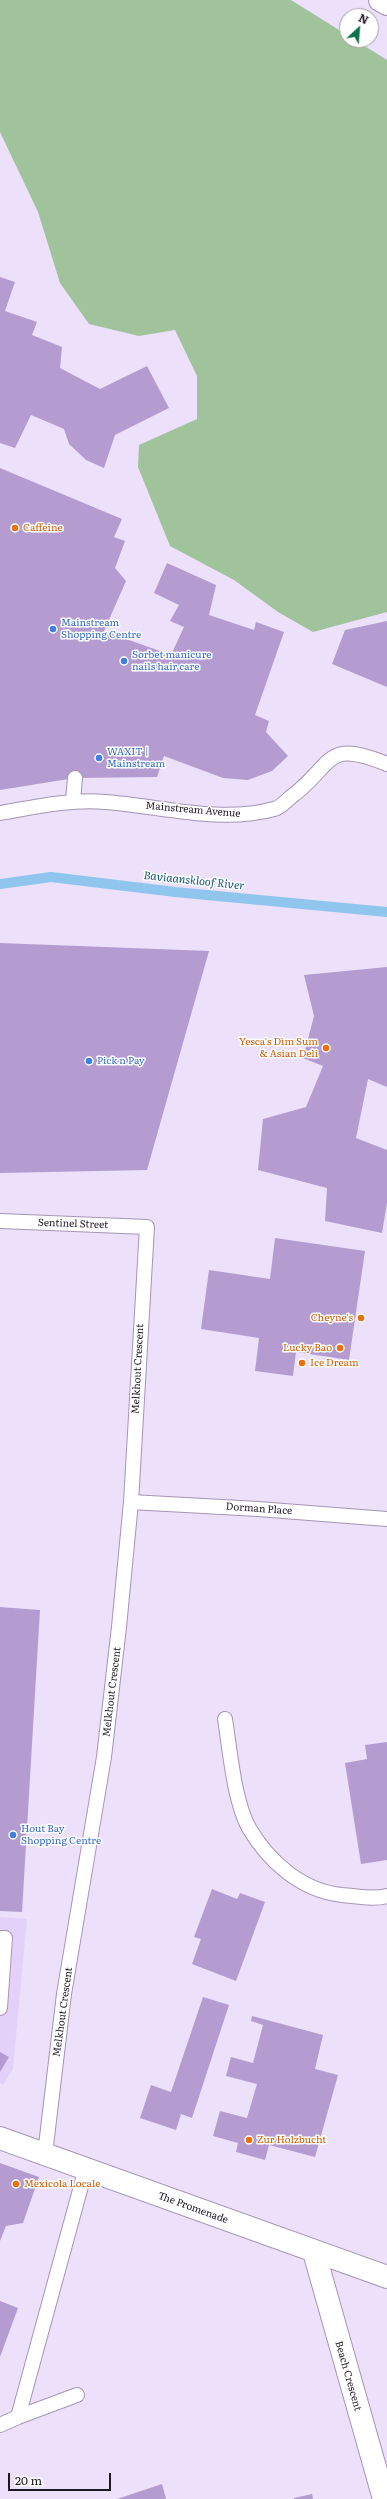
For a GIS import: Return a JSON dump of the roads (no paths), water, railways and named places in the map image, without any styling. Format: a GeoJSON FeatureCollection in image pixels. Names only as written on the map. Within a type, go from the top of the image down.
{"type":"FeatureCollection","features":[{"type":"Feature","properties":{"kind":"street"},"geometry":{"type":"LineString","coordinates":[[380,0],[387,4]]}},
{"type":"Feature","properties":{"kind":"street","name":"The Promenade"},"geometry":{"type":"LineString","coordinates":[[0,2138],[387,2277]]}},
{"type":"Feature","properties":{"kind":"street","name":"Beach Crescent"},"geometry":{"type":"LineString","coordinates":[[314,2252],[384,2499]]}},
{"type":"Feature","properties":{"kind":"lane","name":"Mainstream Avenue"},"geometry":{"type":"LineString","coordinates":[[0,813],[73,801],[104,802],[178,810],[244,814],[276,809],[305,787],[329,760],[342,753],[354,753],[387,764]]}},
{"type":"Feature","properties":{"kind":"lane"},"geometry":{"type":"LineString","coordinates":[[73,801],[75,778]]}},
{"type":"Feature","properties":{"kind":"lane","name":"Sentinel Street"},"geometry":{"type":"LineString","coordinates":[[0,1221],[147,1227]]}},
{"type":"Feature","properties":{"kind":"lane","name":"Melkhout Crescent"},"geometry":{"type":"LineString","coordinates":[[45,2154],[64,1994],[104,1757],[131,1502],[147,1227]]}},
{"type":"Feature","properties":{"kind":"lane","name":"Dorman Place"},"geometry":{"type":"LineString","coordinates":[[131,1502],[258,1509],[387,1519]]}},
{"type":"Feature","properties":{"kind":"lane"},"geometry":{"type":"LineString","coordinates":[[225,1719],[234,1781],[249,1828],[272,1858],[299,1881],[330,1894],[379,1899],[387,1896]]}},
{"type":"Feature","properties":{"kind":"lane"},"geometry":{"type":"LineString","coordinates":[[0,1938],[5,1938],[2,1954],[0,2008]]}},
{"type":"Feature","properties":{"kind":"lane"},"geometry":{"type":"LineString","coordinates":[[18,2417],[86,2168]]}},
{"type":"Feature","properties":{"kind":"lane"},"geometry":{"type":"LineString","coordinates":[[0,2425],[77,2395]]}},
{"type":"Feature","properties":{"kind":"waterway","name":"Baviaanskloof River"},"geometry":{"type":"LineString","coordinates":[[0,884],[51,877],[175,892],[387,912]]}},
{"type":"Feature","properties":{"kind":"place","name":"Caffeine"},"geometry":{"type":"Point","coordinates":[15,528]}},
{"type":"Feature","properties":{"kind":"place","name":"Mainstream Shopping Centre"},"geometry":{"type":"Point","coordinates":[53,629]}},
{"type":"Feature","properties":{"kind":"place","name":"Sorbet manicure nails hair care"},"geometry":{"type":"Point","coordinates":[124,661]}},
{"type":"Feature","properties":{"kind":"place","name":"WAXIT | Mainstream"},"geometry":{"type":"Point","coordinates":[99,758]}},
{"type":"Feature","properties":{"kind":"place","name":"Yesca's Dim Sum & Asian Deli"},"geometry":{"type":"Point","coordinates":[326,1048]}},
{"type":"Feature","properties":{"kind":"place","name":"Pick n Pay"},"geometry":{"type":"Point","coordinates":[89,1061]}},
{"type":"Feature","properties":{"kind":"place","name":"Cheyne's"},"geometry":{"type":"Point","coordinates":[361,1318]}},
{"type":"Feature","properties":{"kind":"place","name":"Lucky Bao"},"geometry":{"type":"Point","coordinates":[340,1348]}},
{"type":"Feature","properties":{"kind":"place","name":"Ice Dream"},"geometry":{"type":"Point","coordinates":[302,1363]}},
{"type":"Feature","properties":{"kind":"place","name":"Hout Bay Shopping Centre"},"geometry":{"type":"Point","coordinates":[13,1835]}},
{"type":"Feature","properties":{"kind":"place","name":"Zur Holzbucht"},"geometry":{"type":"Point","coordinates":[249,2140]}},
{"type":"Feature","properties":{"kind":"place","name":"Mexicola Locale"},"geometry":{"type":"Point","coordinates":[16,2184]}}]}
